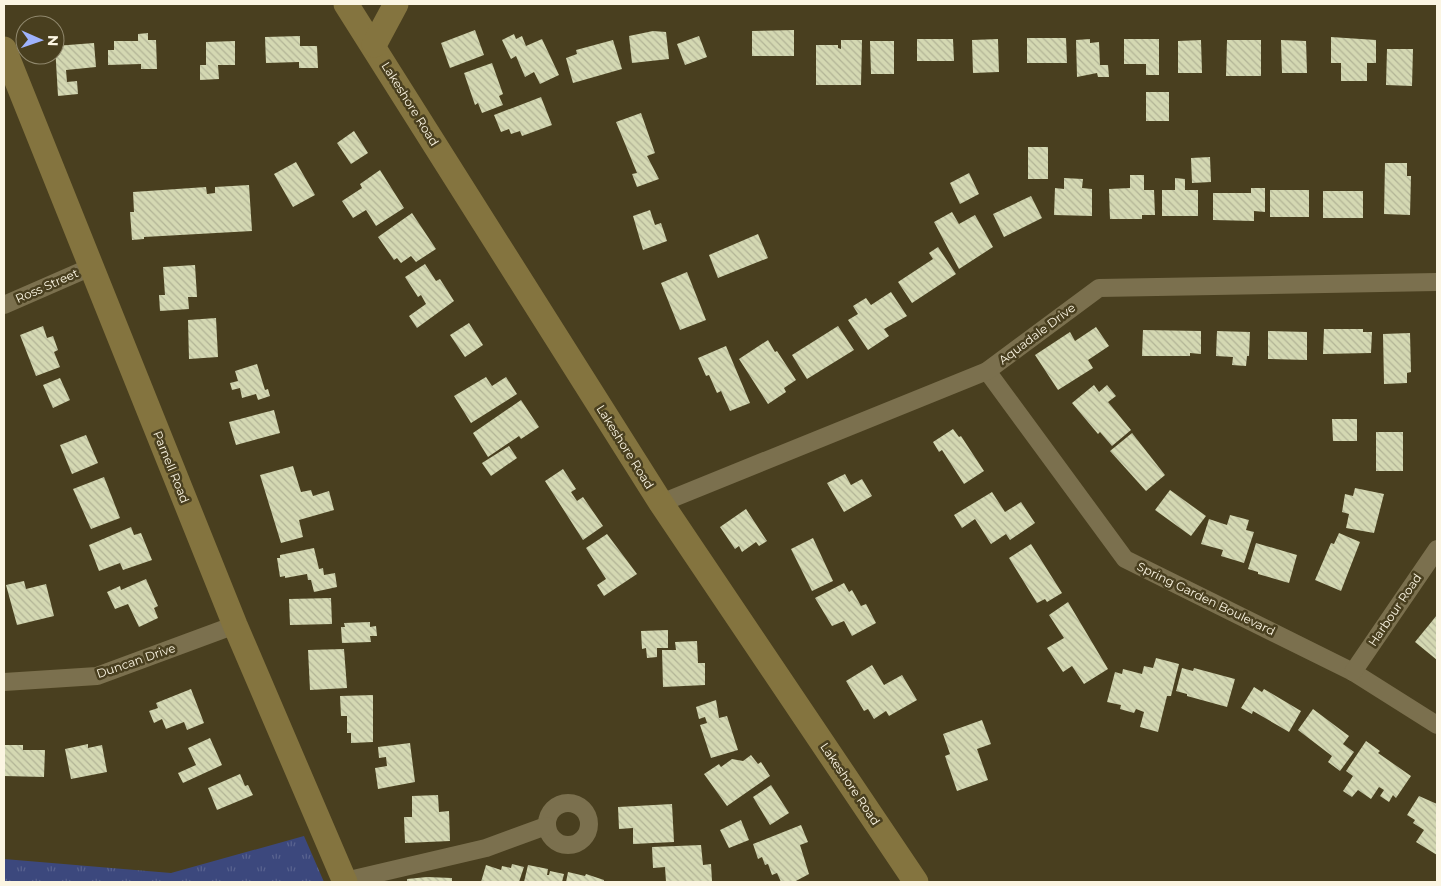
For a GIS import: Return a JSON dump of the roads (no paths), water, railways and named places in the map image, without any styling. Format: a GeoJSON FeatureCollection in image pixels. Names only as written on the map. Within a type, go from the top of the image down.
{"type":"FeatureCollection","features":[{"type":"Feature","properties":{"kind":"main road","name":"Lakeshore Road"},"geometry":{"type":"LineString","coordinates":[[346,4],[661,503],[916,882]]}},
{"type":"Feature","properties":{"kind":"main road"},"geometry":{"type":"LineString","coordinates":[[374,46],[396,4]]}},
{"type":"Feature","properties":{"kind":"main road","name":"Parnell Road"},"geometry":{"type":"LineString","coordinates":[[4,49],[235,625],[345,882]]}},
{"type":"Feature","properties":{"kind":"street","name":"Ross Street"},"geometry":{"type":"LineString","coordinates":[[4,305],[91,267]]}},
{"type":"Feature","properties":{"kind":"street","name":"Aquadale Drive"},"geometry":{"type":"LineString","coordinates":[[661,503],[988,371],[1099,288],[1437,282]]}},
{"type":"Feature","properties":{"kind":"street","name":"Spring Garden Boulevard"},"geometry":{"type":"LineString","coordinates":[[988,371],[1125,559],[1353,672],[1437,725]]}},
{"type":"Feature","properties":{"kind":"street","name":"Harbour Road"},"geometry":{"type":"LineString","coordinates":[[1353,672],[1437,548]]}},
{"type":"Feature","properties":{"kind":"street","name":"Duncan Drive"},"geometry":{"type":"LineString","coordinates":[[4,682],[97,676],[235,625]]}},
{"type":"Feature","properties":{"kind":"street"},"geometry":{"type":"LineString","coordinates":[[345,882],[486,848],[546,826]]}}]}
